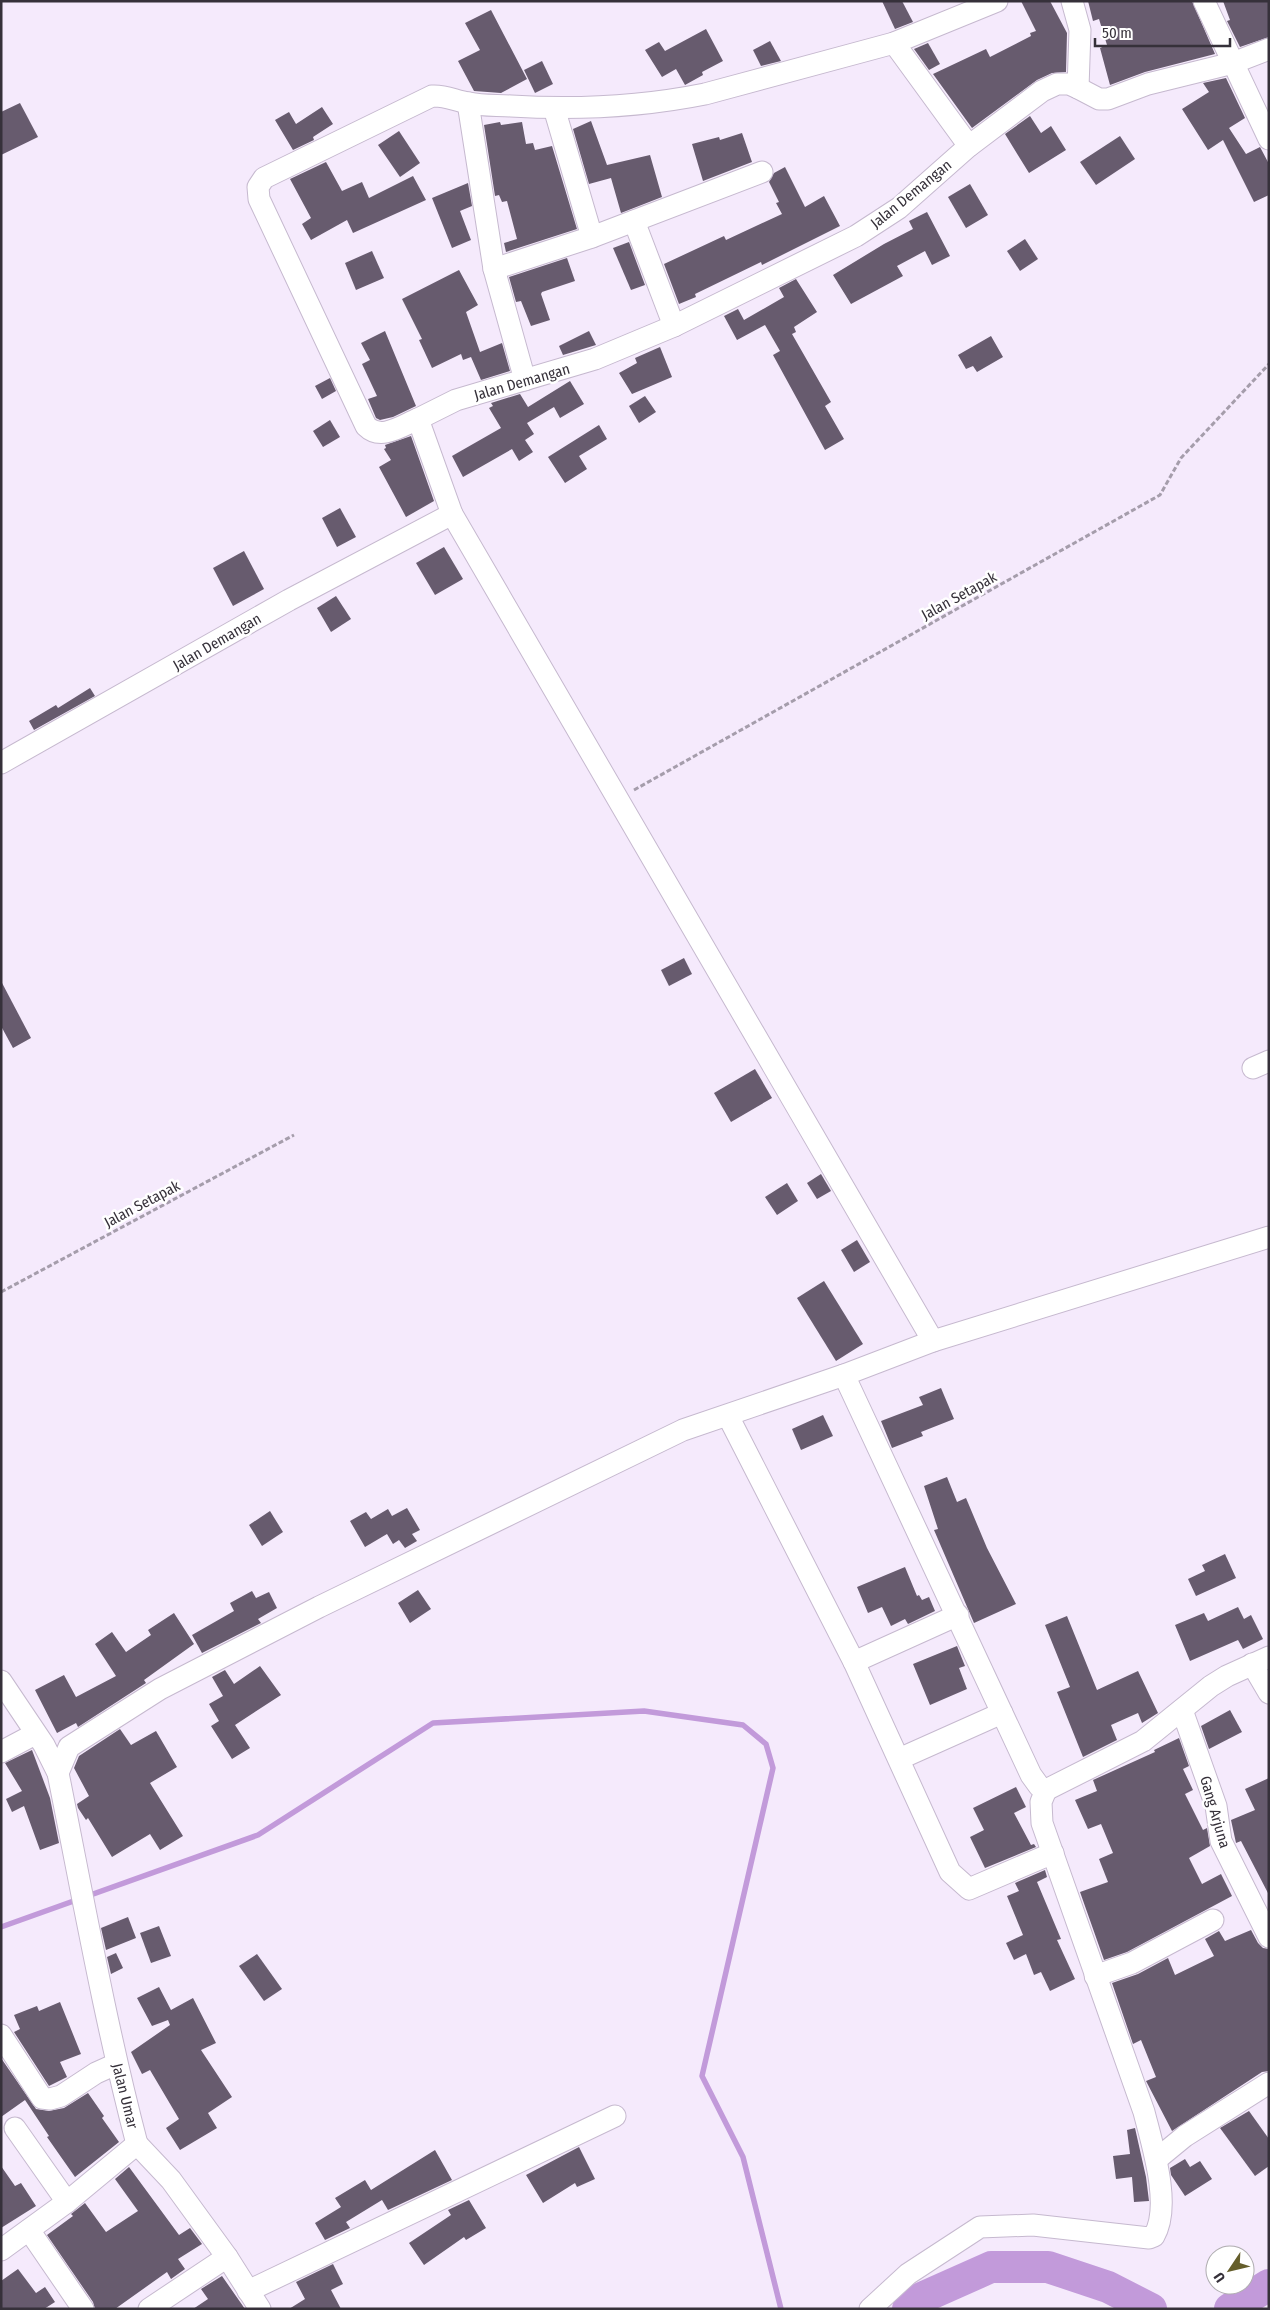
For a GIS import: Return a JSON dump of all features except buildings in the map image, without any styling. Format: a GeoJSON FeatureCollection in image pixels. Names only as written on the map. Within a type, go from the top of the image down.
{"type":"FeatureCollection","features":[{"type":"Feature","properties":{"kind":"street"},"geometry":{"type":"LineString","coordinates":[[525,380],[494,269],[468,103],[554,108],[624,106],[705,94],[894,43],[997,1]]}},
{"type":"Feature","properties":{"kind":"street"},"geometry":{"type":"LineString","coordinates":[[1072,1],[1080,30],[1078,88],[1098,99],[1108,99],[1154,83],[1234,63],[1269,49]]}},
{"type":"Feature","properties":{"kind":"street"},"geometry":{"type":"LineString","coordinates":[[1204,1],[1269,139]]}},
{"type":"Feature","properties":{"kind":"street"},"geometry":{"type":"LineString","coordinates":[[894,43],[969,146]]}},
{"type":"Feature","properties":{"kind":"street","name":"Jalan Demangan"},"geometry":{"type":"LineString","coordinates":[[468,103],[447,96],[432,96],[424,99],[264,178],[258,187],[260,199],[366,426],[376,434],[383,434],[456,400],[580,365],[674,326],[856,236],[898,208],[969,146],[1049,87],[1064,83],[1078,88]]}},
{"type":"Feature","properties":{"kind":"street"},"geometry":{"type":"LineString","coordinates":[[554,108],[592,237]]}},
{"type":"Feature","properties":{"kind":"street"},"geometry":{"type":"LineString","coordinates":[[494,269],[592,237],[762,172]]}},
{"type":"Feature","properties":{"kind":"street"},"geometry":{"type":"LineString","coordinates":[[634,221],[674,326]]}},
{"type":"Feature","properties":{"kind":"street"},"geometry":{"type":"LineString","coordinates":[[418,419],[452,514],[933,1341]]}},
{"type":"Feature","properties":{"kind":"street","name":"Jalan Demangan"},"geometry":{"type":"LineString","coordinates":[[1,763],[289,600],[452,514]]}},
{"type":"Feature","properties":{"kind":"street"},"geometry":{"type":"LineString","coordinates":[[58,1773],[69,1747],[160,1689],[319,1608],[683,1430],[844,1375],[933,1341],[1269,1237]]}},
{"type":"Feature","properties":{"kind":"street"},"geometry":{"type":"LineString","coordinates":[[844,1375],[1031,1775],[1039,1786],[1046,1790]]}},
{"type":"Feature","properties":{"kind":"street"},"geometry":{"type":"LineString","coordinates":[[728,1416],[854,1662],[950,1872],[969,1889],[1053,1853]]}},
{"type":"Feature","properties":{"kind":"street"},"geometry":{"type":"LineString","coordinates":[[854,1662],[958,1616]]}},
{"type":"Feature","properties":{"kind":"street"},"geometry":{"type":"LineString","coordinates":[[870,2309],[908,2274],[980,2227],[1033,2225],[1143,2238],[1154,2236],[1162,2214],[1156,2159],[1136,2087],[1095,1976],[1053,1853],[1041,1813],[1041,1802],[1046,1790],[1143,1741],[1211,1686],[1260,1660],[1269,1693]]}},
{"type":"Feature","properties":{"kind":"street","name":"Jalan Umar"},"geometry":{"type":"LineString","coordinates":[[1,1681],[40,1739],[58,1773],[116,2064],[137,2144],[67,2202],[2,2247]]}},
{"type":"Feature","properties":{"kind":"street","name":"Gang Arjuna"},"geometry":{"type":"LineString","coordinates":[[1182,1710],[1216,1806],[1221,1841],[1269,1937]]}},
{"type":"Feature","properties":{"kind":"street"},"geometry":{"type":"LineString","coordinates":[[899,1759],[1002,1713]]}},
{"type":"Feature","properties":{"kind":"street"},"geometry":{"type":"LineString","coordinates":[[1,1752],[40,1739],[69,1747]]}},
{"type":"Feature","properties":{"kind":"street"},"geometry":{"type":"LineString","coordinates":[[1095,1976],[1132,1963],[1213,1920]]}},
{"type":"Feature","properties":{"kind":"street"},"geometry":{"type":"LineString","coordinates":[[1,2035],[42,2098],[50,2100],[61,2096],[96,2073],[116,2064]]}},
{"type":"Feature","properties":{"kind":"street"},"geometry":{"type":"LineString","coordinates":[[1156,2159],[1185,2136],[1269,2083]]}},
{"type":"Feature","properties":{"kind":"street"},"geometry":{"type":"LineString","coordinates":[[248,2291],[615,2116]]}},
{"type":"Feature","properties":{"kind":"street"},"geometry":{"type":"LineString","coordinates":[[15,2128],[67,2202]]}},
{"type":"Feature","properties":{"kind":"street"},"geometry":{"type":"LineString","coordinates":[[137,2144],[171,2180],[227,2257],[260,2309]]}},
{"type":"Feature","properties":{"kind":"street"},"geometry":{"type":"LineString","coordinates":[[29,2230],[83,2309]]}},
{"type":"Feature","properties":{"kind":"street"},"geometry":{"type":"LineString","coordinates":[[149,2309],[227,2257]]}},
{"type":"Feature","properties":{"kind":"path","name":"Jalan Setapak"},"geometry":{"type":"LineString","coordinates":[[618,799],[1160,495],[1181,458],[1269,364]]}},
{"type":"Feature","properties":{"kind":"path","name":"Jalan Setapak"},"geometry":{"type":"LineString","coordinates":[[1,1292],[294,1135]]}},
{"type":"Feature","properties":{"kind":"waterway"},"geometry":{"type":"LineString","coordinates":[[1,1927],[258,1835],[433,1723],[644,1711],[743,1725],[766,1744],[773,1768],[702,2076],[743,2157],[781,2309]]}},
{"type":"Feature","properties":{"kind":"waterway"},"geometry":{"type":"LineString","coordinates":[[908,2309],[919,2299],[991,2267],[1048,2267],[1108,2287],[1151,2309]]}},
{"type":"Feature","properties":{"kind":"waterway"},"geometry":{"type":"LineString","coordinates":[[1230,2309],[1269,2285]]}}]}
